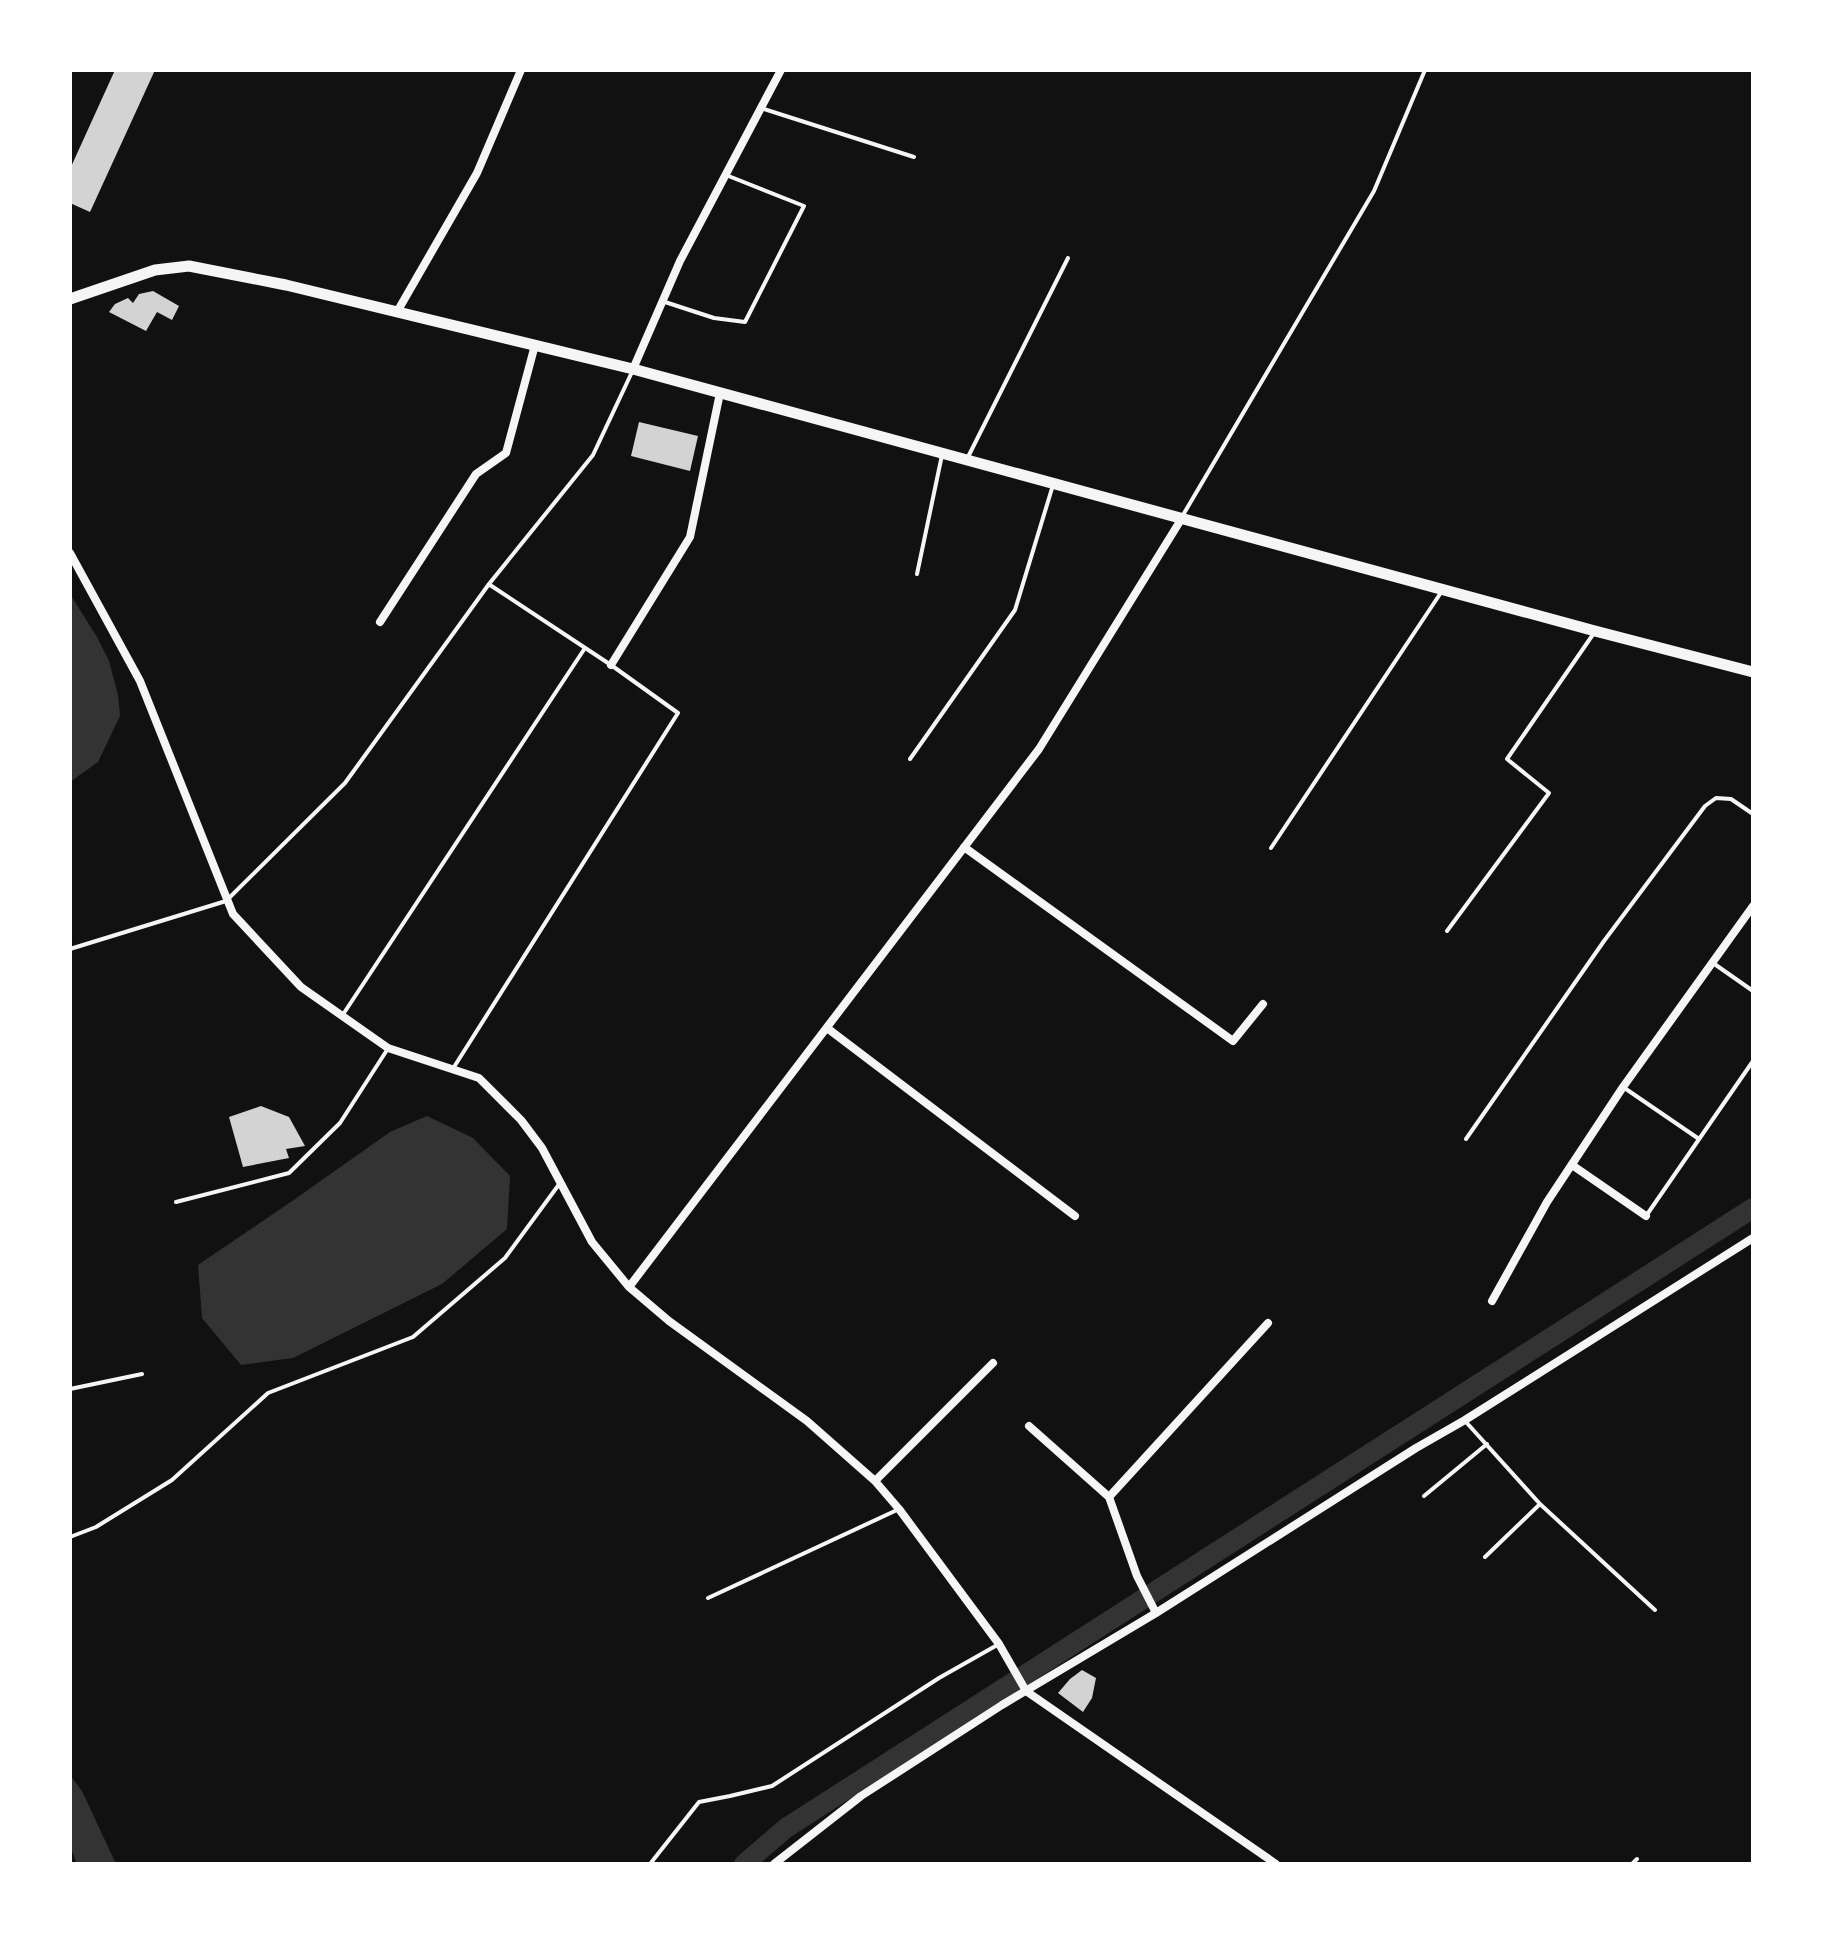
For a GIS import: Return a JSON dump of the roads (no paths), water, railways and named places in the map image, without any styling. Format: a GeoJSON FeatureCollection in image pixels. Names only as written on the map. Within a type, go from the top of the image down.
{"type":"FeatureCollection","features":[{"type":"Feature","properties":{"kind":"street"},"geometry":{"type":"LineString","coordinates":[[397,312],[477,173],[521,70]]}},
{"type":"Feature","properties":{"kind":"street"},"geometry":{"type":"LineString","coordinates":[[633,369],[680,261],[781,70]]}},
{"type":"Feature","properties":{"kind":"street"},"geometry":{"type":"LineString","coordinates":[[70,299],[155,270],[189,266],[286,285],[633,369],[1753,672]]}},
{"type":"Feature","properties":{"kind":"street"},"geometry":{"type":"LineString","coordinates":[[380,622],[476,474],[506,453],[535,345]]}},
{"type":"Feature","properties":{"kind":"street"},"geometry":{"type":"LineString","coordinates":[[611,665],[690,537],[720,393]]}},
{"type":"Feature","properties":{"kind":"street"},"geometry":{"type":"LineString","coordinates":[[629,1287],[1039,749],[1182,518]]}},
{"type":"Feature","properties":{"kind":"street"},"geometry":{"type":"LineString","coordinates":[[70,553],[140,681],[233,914],[301,987],[388,1048],[479,1078],[521,1120],[542,1148],[592,1242],[629,1287],[669,1321],[807,1421],[875,1481],[999,1644],[1024,1688],[1276,1864]]}},
{"type":"Feature","properties":{"kind":"street"},"geometry":{"type":"LineString","coordinates":[[964,847],[1233,1041],[1263,1004]]}},
{"type":"Feature","properties":{"kind":"street"},"geometry":{"type":"LineString","coordinates":[[1492,1301],[1547,1202],[1623,1087],[1753,906]]}},
{"type":"Feature","properties":{"kind":"street"},"geometry":{"type":"LineString","coordinates":[[827,1028],[1075,1216]]}},
{"type":"Feature","properties":{"kind":"street"},"geometry":{"type":"LineString","coordinates":[[1572,1165],[1646,1216]]}},
{"type":"Feature","properties":{"kind":"street"},"geometry":{"type":"LineString","coordinates":[[774,1864],[861,1796],[1024,1688],[1156,1613],[1753,1238]]}},
{"type":"Feature","properties":{"kind":"street"},"geometry":{"type":"LineString","coordinates":[[1109,1497],[1268,1323]]}},
{"type":"Feature","properties":{"kind":"street"},"geometry":{"type":"LineString","coordinates":[[875,1481],[993,1363]]}},
{"type":"Feature","properties":{"kind":"street"},"geometry":{"type":"LineString","coordinates":[[1029,1426],[1109,1497],[1137,1576],[1156,1613]]}},
{"type":"Feature","properties":{"kind":"lane"},"geometry":{"type":"LineString","coordinates":[[1182,518],[1374,191],[1425,70]]}},
{"type":"Feature","properties":{"kind":"lane"},"geometry":{"type":"LineString","coordinates":[[761,108],[914,157]]}},
{"type":"Feature","properties":{"kind":"lane"},"geometry":{"type":"LineString","coordinates":[[663,301],[714,318],[745,322],[804,206],[726,175]]}},
{"type":"Feature","properties":{"kind":"lane"},"geometry":{"type":"LineString","coordinates":[[967,459],[1068,258]]}},
{"type":"Feature","properties":{"kind":"lane"},"geometry":{"type":"LineString","coordinates":[[70,949],[226,901],[345,783],[489,584],[593,455],[633,369]]}},
{"type":"Feature","properties":{"kind":"lane"},"geometry":{"type":"LineString","coordinates":[[917,574],[942,453]]}},
{"type":"Feature","properties":{"kind":"lane"},"geometry":{"type":"LineString","coordinates":[[910,759],[1015,610],[1053,483]]}},
{"type":"Feature","properties":{"kind":"lane"},"geometry":{"type":"LineString","coordinates":[[453,1069],[678,713],[489,584]]}},
{"type":"Feature","properties":{"kind":"lane"},"geometry":{"type":"LineString","coordinates":[[1271,848],[1443,589]]}},
{"type":"Feature","properties":{"kind":"lane"},"geometry":{"type":"LineString","coordinates":[[1447,931],[1549,793],[1507,759],[1595,631]]}},
{"type":"Feature","properties":{"kind":"lane"},"geometry":{"type":"LineString","coordinates":[[342,1016],[585,648]]}},
{"type":"Feature","properties":{"kind":"lane"},"geometry":{"type":"LineString","coordinates":[[1466,1139],[1604,941],[1705,806],[1716,798],[1731,799],[1753,814]]}},
{"type":"Feature","properties":{"kind":"lane"},"geometry":{"type":"LineString","coordinates":[[1713,963],[1753,991]]}},
{"type":"Feature","properties":{"kind":"lane"},"geometry":{"type":"LineString","coordinates":[[176,1202],[289,1173],[340,1123],[388,1048]]}},
{"type":"Feature","properties":{"kind":"lane"},"geometry":{"type":"LineString","coordinates":[[1646,1216],[1753,1061]]}},
{"type":"Feature","properties":{"kind":"lane"},"geometry":{"type":"LineString","coordinates":[[1623,1087],[1699,1139]]}},
{"type":"Feature","properties":{"kind":"lane"},"geometry":{"type":"LineString","coordinates":[[70,1537],[96,1527],[172,1480],[268,1393],[413,1337],[505,1258],[560,1183]]}},
{"type":"Feature","properties":{"kind":"lane"},"geometry":{"type":"LineString","coordinates":[[70,1389],[142,1374]]}},
{"type":"Feature","properties":{"kind":"lane"},"geometry":{"type":"LineString","coordinates":[[1465,1420],[1540,1504],[1655,1610]]}},
{"type":"Feature","properties":{"kind":"lane"},"geometry":{"type":"LineString","coordinates":[[1424,1496],[1487,1444]]}},
{"type":"Feature","properties":{"kind":"lane"},"geometry":{"type":"LineString","coordinates":[[1485,1557],[1540,1504]]}},
{"type":"Feature","properties":{"kind":"lane"},"geometry":{"type":"LineString","coordinates":[[708,1598],[899,1509]]}},
{"type":"Feature","properties":{"kind":"lane"},"geometry":{"type":"LineString","coordinates":[[650,1864],[699,1802],[772,1786],[939,1678],[999,1644]]}},
{"type":"Feature","properties":{"kind":"lane"},"geometry":{"type":"LineString","coordinates":[[1632,1864],[1637,1859]]}},
{"type":"Feature","properties":{"kind":"waterway"},"geometry":{"type":"LineString","coordinates":[[744,1864],[786,1828],[1753,1208]]}}]}
